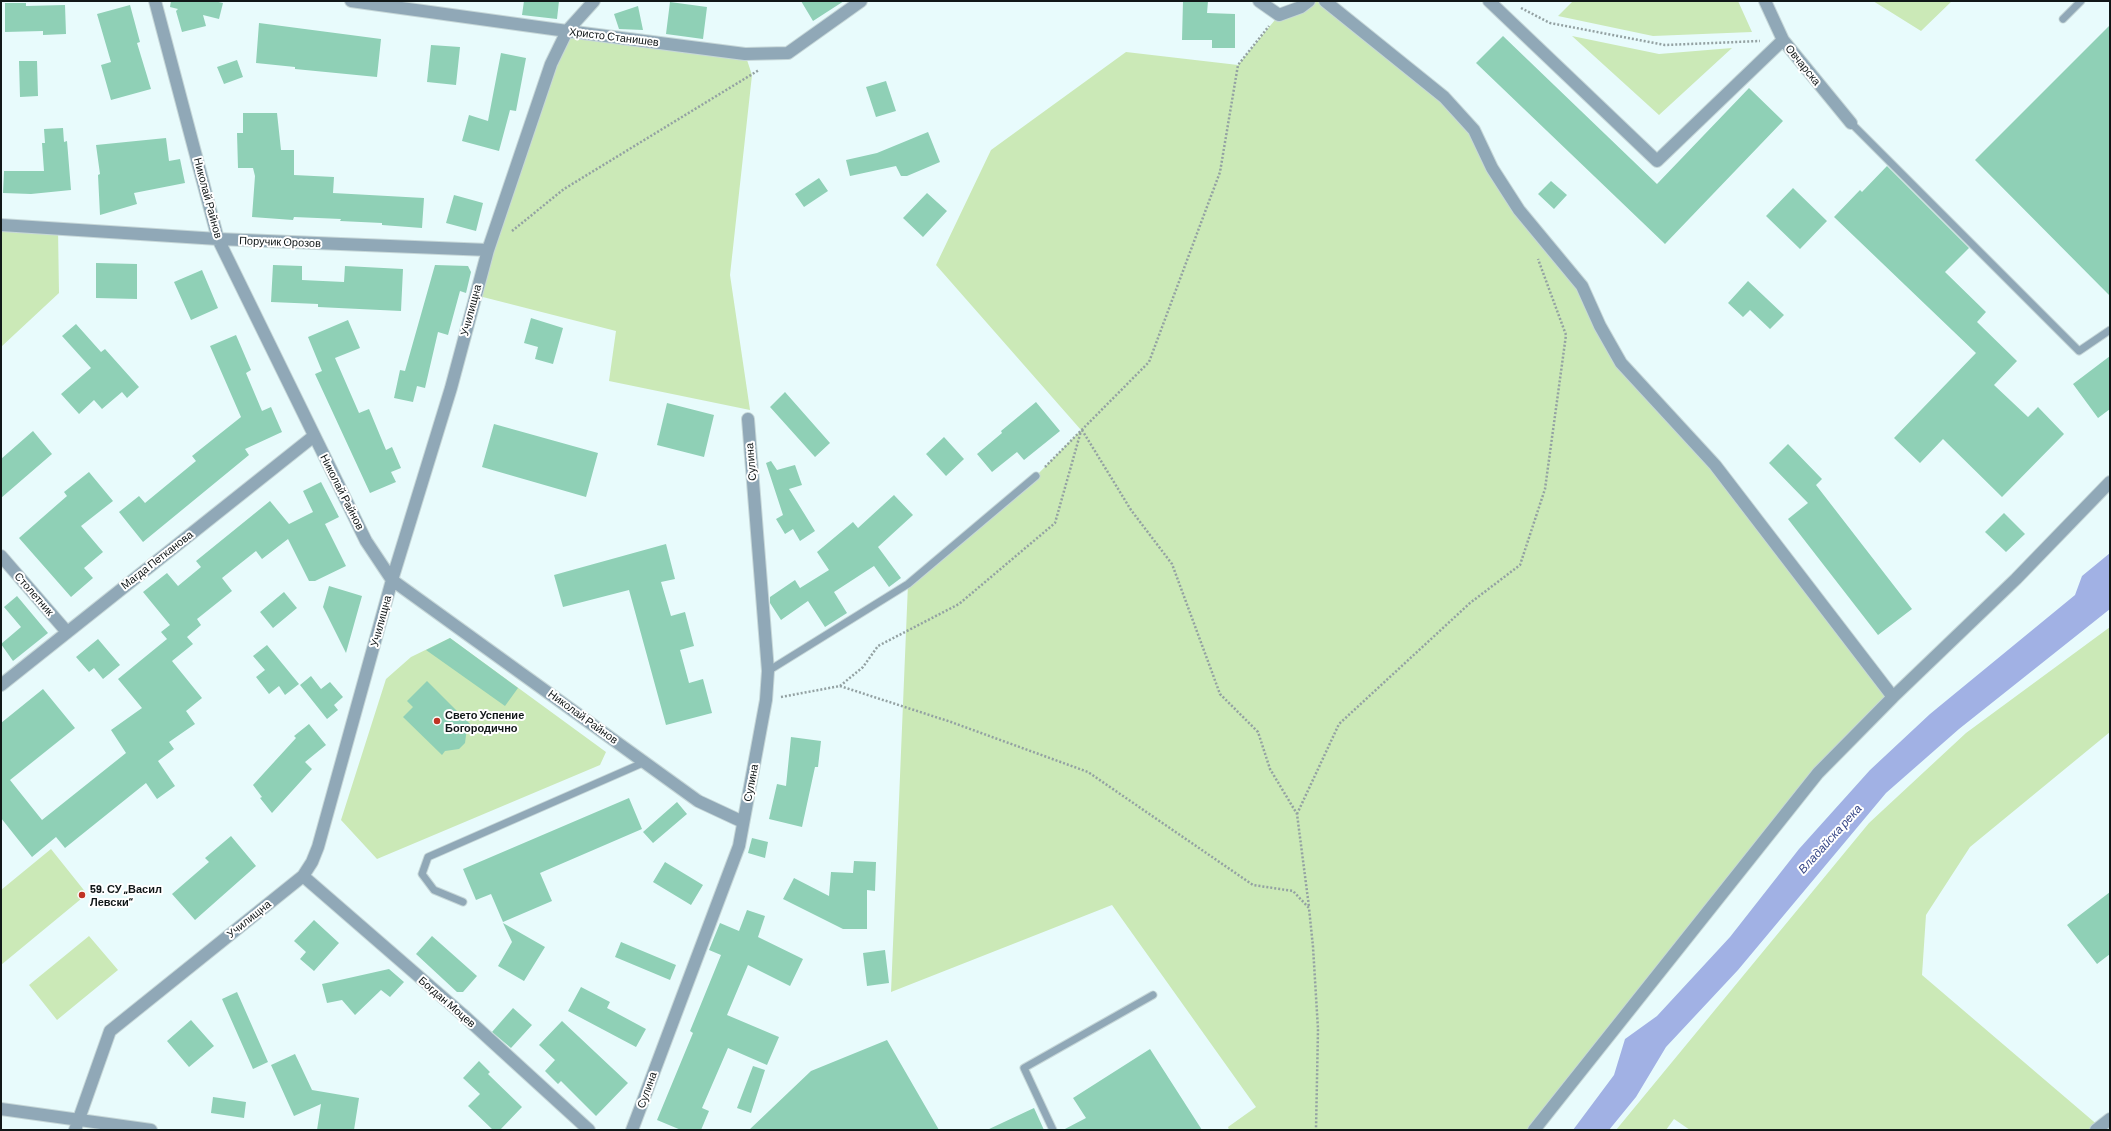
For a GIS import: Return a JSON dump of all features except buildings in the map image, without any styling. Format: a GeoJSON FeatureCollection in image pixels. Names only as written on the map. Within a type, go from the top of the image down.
{"type":"FeatureCollection","features":[{"type":"Feature","properties":{"kind":"street","name":"Николай Райнов"},"geometry":{"type":"LineString","coordinates":[[155,1],[218,239],[366,541],[392,580],[698,801],[743,822]]}},
{"type":"Feature","properties":{"kind":"street","name":"Христо Станишев"},"geometry":{"type":"LineString","coordinates":[[351,1],[745,54],[788,53],[861,1]]}},
{"type":"Feature","properties":{"kind":"street","name":"Училищна"},"geometry":{"type":"LineString","coordinates":[[76,1125],[110,1031],[303,876],[318,847],[392,580],[451,388],[488,250],[550,64],[567,31],[594,1]]}},
{"type":"Feature","properties":{"kind":"street"},"geometry":{"type":"LineString","coordinates":[[1259,1],[1279,15],[1301,7],[1309,1]]}},
{"type":"Feature","properties":{"kind":"street"},"geometry":{"type":"LineString","coordinates":[[1325,1],[1444,97],[1474,130],[1492,168],[1519,210],[1582,286],[1600,326],[1621,363],[1714,464],[1893,697]]}},
{"type":"Feature","properties":{"kind":"street"},"geometry":{"type":"LineString","coordinates":[[1489,1],[1657,161],[1782,40]]}},
{"type":"Feature","properties":{"kind":"street","name":"Овчарска"},"geometry":{"type":"LineString","coordinates":[[1766,1],[1782,40],[1851,123]]}},
{"type":"Feature","properties":{"kind":"street","name":"Поручик Орозов"},"geometry":{"type":"LineString","coordinates":[[1,225],[218,239],[488,250]]}},
{"type":"Feature","properties":{"kind":"street","name":"Сулина"},"geometry":{"type":"LineString","coordinates":[[632,1130],[738,846],[766,700],[768,671],[748,419]]}},
{"type":"Feature","properties":{"kind":"street","name":"Магда Петканова"},"geometry":{"type":"LineString","coordinates":[[1,685],[314,436]]}},
{"type":"Feature","properties":{"kind":"street"},"geometry":{"type":"LineString","coordinates":[[1534,1130],[1818,773],[1893,697],[2016,579],[2110,482]]}},
{"type":"Feature","properties":{"kind":"street","name":"Столетник"},"geometry":{"type":"LineString","coordinates":[[1,556],[67,632]]}},
{"type":"Feature","properties":{"kind":"street","name":"Богдан Моцев"},"geometry":{"type":"LineString","coordinates":[[303,876],[462,1014],[589,1130]]}},
{"type":"Feature","properties":{"kind":"street"},"geometry":{"type":"LineString","coordinates":[[1,1108],[76,1125],[151,1130]]}},
{"type":"Feature","properties":{"kind":"street"},"geometry":{"type":"LineString","coordinates":[[2096,1130],[2110,1119]]}},
{"type":"Feature","properties":{"kind":"lane"},"geometry":{"type":"LineString","coordinates":[[2063,19],[2081,1]]}},
{"type":"Feature","properties":{"kind":"lane"},"geometry":{"type":"LineString","coordinates":[[1851,123],[2079,352],[2110,330]]}},
{"type":"Feature","properties":{"kind":"lane"},"geometry":{"type":"LineString","coordinates":[[768,671],[908,584],[1036,476]]}},
{"type":"Feature","properties":{"kind":"lane"},"geometry":{"type":"LineString","coordinates":[[464,902],[434,890],[422,874],[428,857],[645,762]]}},
{"type":"Feature","properties":{"kind":"lane"},"geometry":{"type":"LineString","coordinates":[[1052,1130],[1024,1068],[1153,995]]}},
{"type":"Feature","properties":{"kind":"path"},"geometry":{"type":"LineString","coordinates":[[1519,7],[1550,23],[1665,44],[1782,40]]}},
{"type":"Feature","properties":{"kind":"path"},"geometry":{"type":"LineString","coordinates":[[1036,476],[1149,362],[1220,172],[1238,65],[1279,15]]}},
{"type":"Feature","properties":{"kind":"path"},"geometry":{"type":"LineString","coordinates":[[488,250],[564,189],[764,67]]}},
{"type":"Feature","properties":{"kind":"path"},"geometry":{"type":"LineString","coordinates":[[1297,814],[1339,724],[1470,603],[1520,565],[1545,490],[1566,335],[1536,254]]}},
{"type":"Feature","properties":{"kind":"path"},"geometry":{"type":"LineString","coordinates":[[840,686],[863,666],[878,646],[959,604],[1055,523],[1082,430]]}},
{"type":"Feature","properties":{"kind":"path"},"geometry":{"type":"LineString","coordinates":[[1082,430],[1131,510],[1172,564],[1220,694],[1258,732],[1270,769],[1297,814],[1309,908],[1318,1029],[1316,1130]]}},
{"type":"Feature","properties":{"kind":"path"},"geometry":{"type":"LineString","coordinates":[[766,700],[840,686],[951,722],[1088,772],[1253,885],[1293,891],[1309,908]]}},
{"type":"Feature","properties":{"kind":"green space"},"geometry":{"type":"Polygon","coordinates":[[[1309,1],[1325,1],[1474,130],[1492,168],[1582,286],[1621,363],[1715,465],[1893,697],[1818,773],[1534,1130],[1229,1130],[1228,1127],[1256,1107],[1112,905],[891,992],[908,584],[1036,476],[1081,430],[936,265],[991,150],[1126,52],[1238,65],[1279,15],[1309,1]]]}},
{"type":"Feature","properties":{"kind":"green space"},"geometry":{"type":"Polygon","coordinates":[[[1573,1],[1738,1],[1752,32],[1653,36],[1558,16],[1573,1]]]}},
{"type":"Feature","properties":{"kind":"green space"},"geometry":{"type":"Polygon","coordinates":[[[1873,1],[1952,1],[1921,31],[1873,1]]]}},
{"type":"Feature","properties":{"kind":"green space"},"geometry":{"type":"Polygon","coordinates":[[[567,31],[745,54],[752,75],[730,275],[750,410],[609,381],[616,331],[475,295],[567,31]]]}},
{"type":"Feature","properties":{"kind":"green space"},"geometry":{"type":"Polygon","coordinates":[[[1572,36],[1659,54],[1732,48],[1659,115],[1572,36]]]}},
{"type":"Feature","properties":{"kind":"green space"},"geometry":{"type":"Polygon","coordinates":[[[1,225],[58,229],[59,293],[1,347],[1,225]]]}},
{"type":"Feature","properties":{"kind":"green space"},"geometry":{"type":"Polygon","coordinates":[[[2110,627],[2110,732],[1970,847],[1926,915],[1922,975],[2100,1127],[2096,1130],[1690,1130],[1674,1119],[1666,1130],[1616,1130],[1869,823],[1966,733],[2110,627]]]}},
{"type":"Feature","properties":{"kind":"green space"},"geometry":{"type":"Polygon","coordinates":[[[450,638],[606,752],[600,765],[377,859],[341,820],[386,679],[411,657],[450,638]]]}},
{"type":"Feature","properties":{"kind":"green space"},"geometry":{"type":"Polygon","coordinates":[[[51,849],[87,894],[1,965],[1,890],[51,849]]]}},
{"type":"Feature","properties":{"kind":"green space"},"geometry":{"type":"Polygon","coordinates":[[[89,936],[118,970],[57,1020],[29,985],[89,936]]]}},
{"type":"Feature","properties":{"kind":"water","name":"Владайска река"},"geometry":{"type":"Polygon","coordinates":[[[2110,553],[2110,609],[1959,729],[1886,793],[1738,970],[1666,1047],[1636,1097],[1609,1130],[1573,1130],[1614,1075],[1625,1039],[1657,1016],[1730,937],[1799,849],[1870,770],[1930,714],[2075,595],[2082,576],[2110,553]]]}},
{"type":"Feature","properties":{"kind":"place","name":"Свето Успение Богородично"},"geometry":{"type":"Point","coordinates":[437,721]}},
{"type":"Feature","properties":{"kind":"place","name":"59. СУ „Васил Левски“"},"geometry":{"type":"Point","coordinates":[82,895]}}]}
